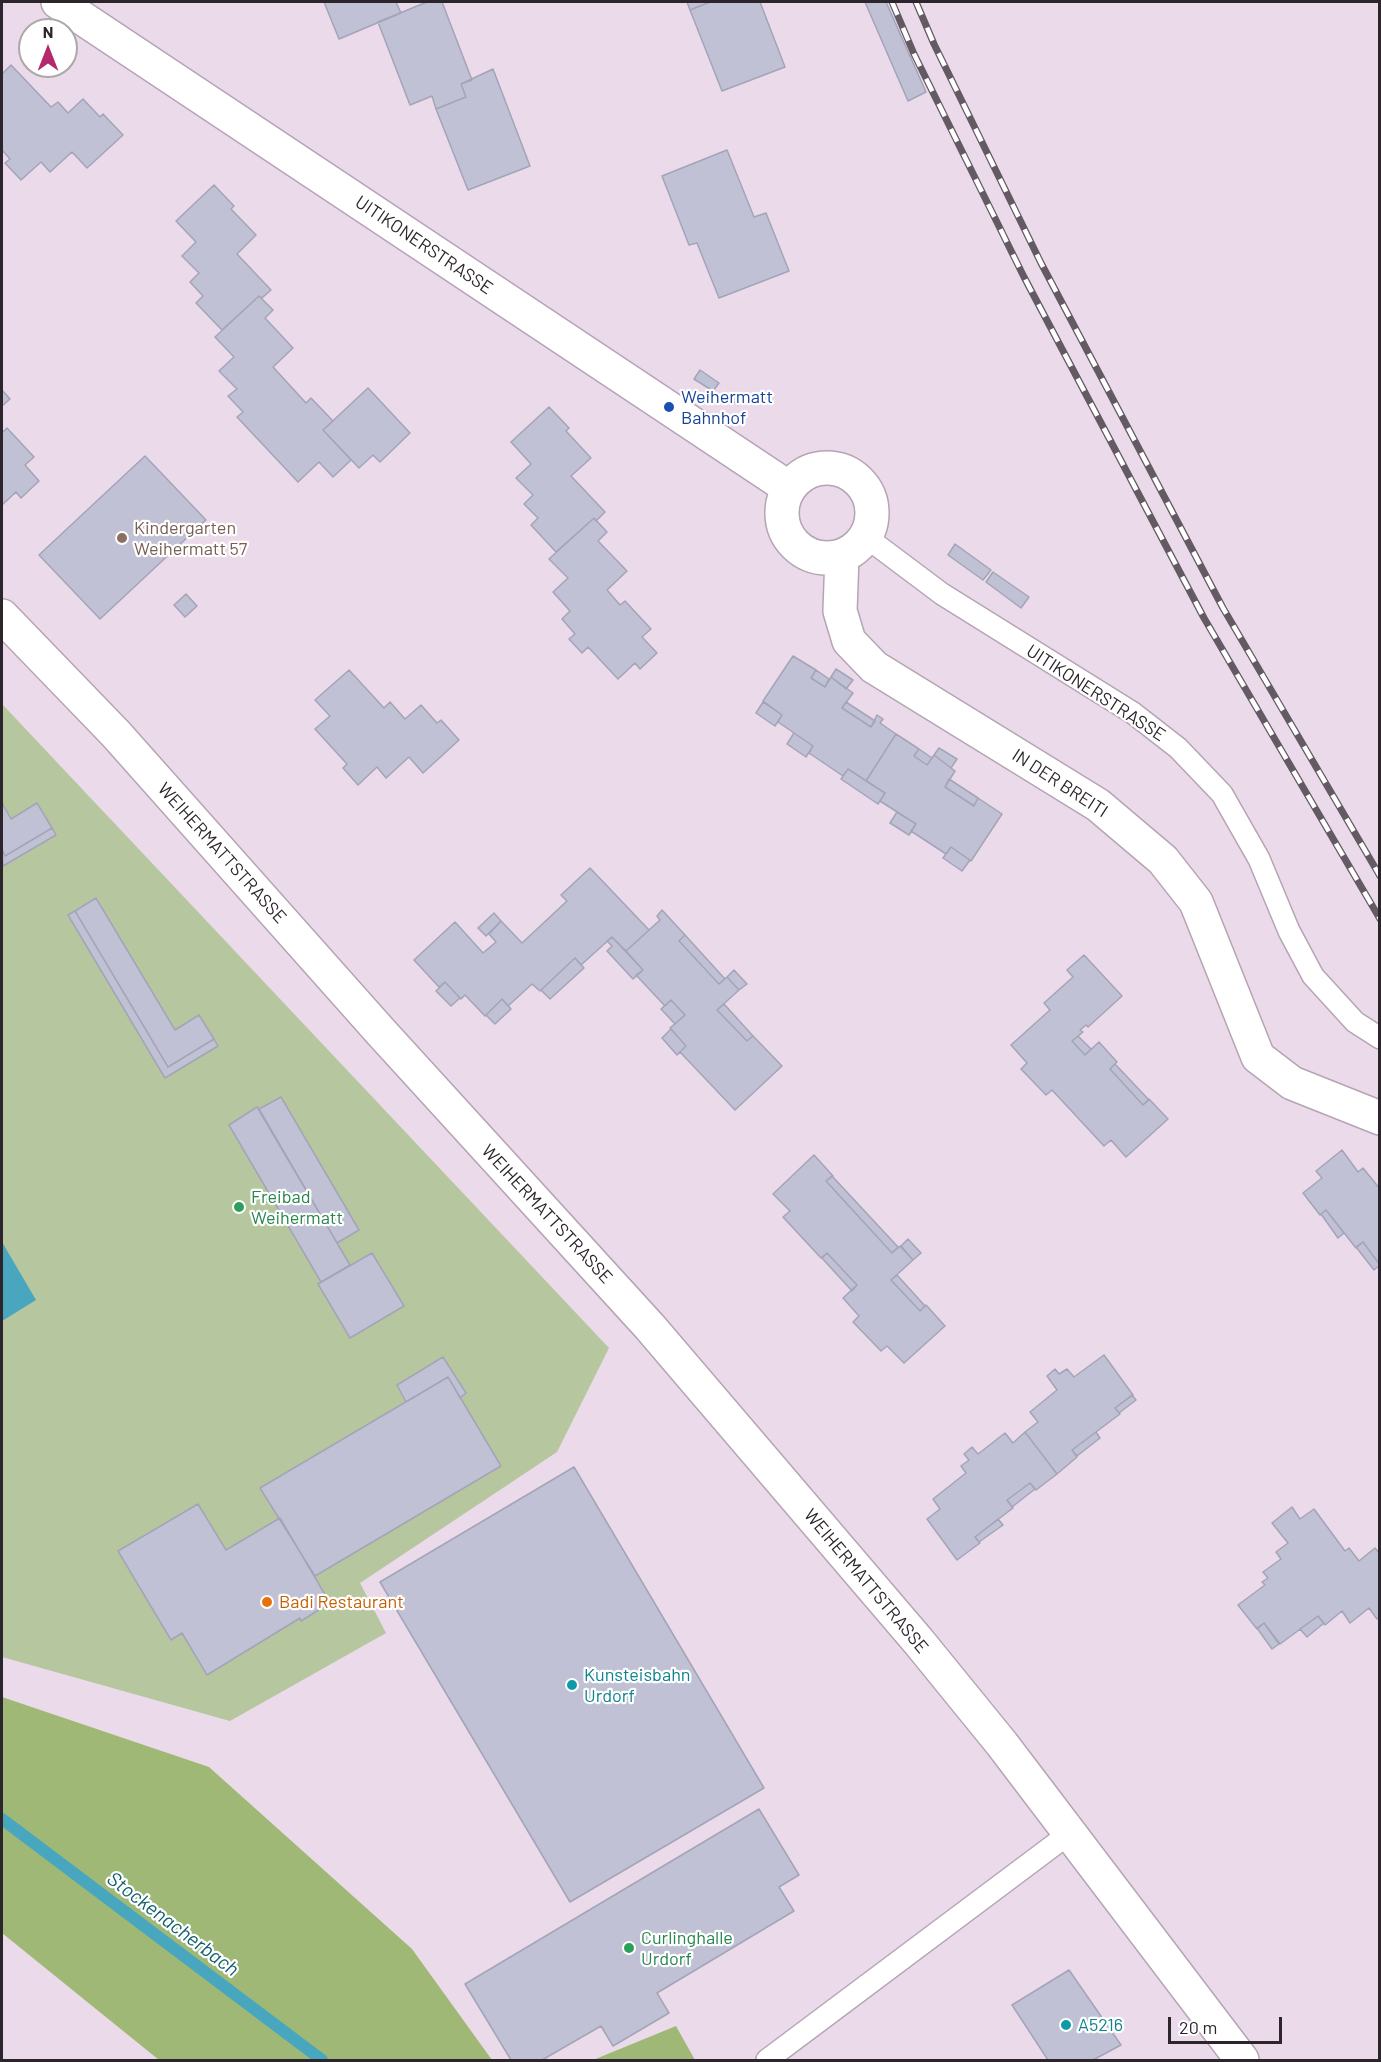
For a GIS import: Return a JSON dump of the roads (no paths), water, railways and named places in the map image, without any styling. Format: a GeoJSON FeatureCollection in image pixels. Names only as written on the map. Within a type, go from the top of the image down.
{"type":"FeatureCollection","features":[{"type":"Feature","properties":{"kind":"street","name":"UITIKONERSTRASSE"},"geometry":{"type":"LineString","coordinates":[[58,2],[789,488]]}},
{"type":"Feature","properties":{"kind":"street"},"geometry":{"type":"LineString","coordinates":[[829,468],[845,471],[853,476],[867,492],[872,509],[871,525],[854,546],[826,559],[802,550],[791,541],[784,527],[782,512],[789,488],[800,477],[814,470],[829,468]]}},
{"type":"Feature","properties":{"kind":"street","name":"IN DER BREITI"},"geometry":{"type":"LineString","coordinates":[[854,546],[840,611],[849,641],[874,667],[1098,805],[1163,860],[1196,902],[1258,1057],[1292,1083],[1380,1118]]}},
{"type":"Feature","properties":{"kind":"street","name":"WEIHERMATTSTRASSE"},"geometry":{"type":"LineString","coordinates":[[2,616],[116,734],[380,1031],[644,1321],[919,1642],[1002,1744],[1242,2061]]}},
{"type":"Feature","properties":{"kind":"lane","name":"UITIKONERSTRASSE"},"geometry":{"type":"LineString","coordinates":[[854,546],[942,594],[1132,714],[1178,748],[1222,794],[1259,859],[1289,931],[1313,976],[1355,1022],[1380,1038]]}},
{"type":"Feature","properties":{"kind":"lane"},"geometry":{"type":"LineString","coordinates":[[767,2061],[1070,1833]]}},
{"type":"Feature","properties":{"kind":"water"},"geometry":{"type":"Polygon","coordinates":[[[2,1242],[36,1300],[2,1321],[2,1242]]]}},
{"type":"Feature","properties":{"kind":"waterway","name":"Stockenacherbach"},"geometry":{"type":"LineString","coordinates":[[2,1819],[322,2060]]}},
{"type":"Feature","properties":{"kind":"railway"},"geometry":{"type":"LineString","coordinates":[[892,2],[914,54],[1024,277],[1204,618],[1380,919]]}},
{"type":"Feature","properties":{"kind":"railway"},"geometry":{"type":"LineString","coordinates":[[916,2],[934,44],[1041,263],[1223,608],[1380,876]]}},
{"type":"Feature","properties":{"kind":"place","name":"Weihermatt Bahnhof"},"geometry":{"type":"Point","coordinates":[669,407]}},
{"type":"Feature","properties":{"kind":"place","name":"Kindergarten Weihermatt 57"},"geometry":{"type":"Point","coordinates":[122,538]}},
{"type":"Feature","properties":{"kind":"place","name":"Freibad Weihermatt"},"geometry":{"type":"Point","coordinates":[239,1207]}},
{"type":"Feature","properties":{"kind":"place","name":"Badi Restaurant"},"geometry":{"type":"Point","coordinates":[267,1602]}},
{"type":"Feature","properties":{"kind":"place","name":"Kunsteisbahn Urdorf"},"geometry":{"type":"Point","coordinates":[572,1685]}},
{"type":"Feature","properties":{"kind":"place","name":"Curlinghalle Urdorf"},"geometry":{"type":"Point","coordinates":[629,1948]}},
{"type":"Feature","properties":{"kind":"place","name":"A5216"},"geometry":{"type":"Point","coordinates":[1066,2025]}}]}
